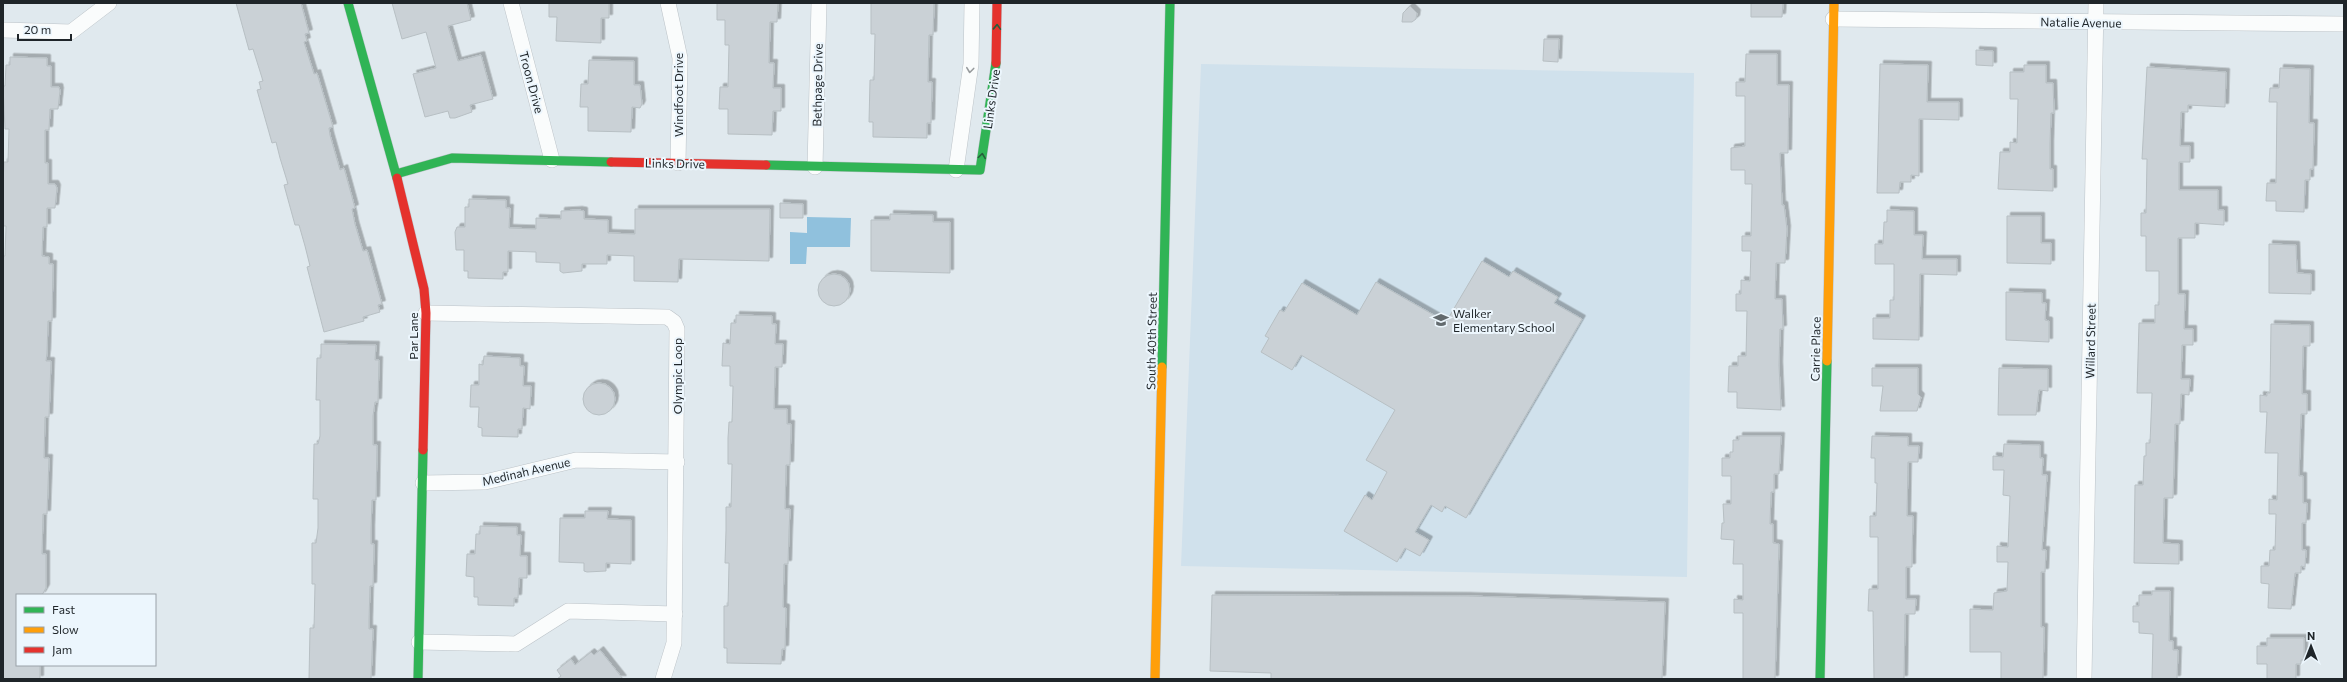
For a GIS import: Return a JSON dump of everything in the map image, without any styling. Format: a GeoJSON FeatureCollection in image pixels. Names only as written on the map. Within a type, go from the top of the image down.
{"type":"FeatureCollection","features":[{"type":"Feature","properties":{"kind":"street"},"geometry":{"type":"LineString","coordinates":[[3,30],[71,32],[110,3]]}},
{"type":"Feature","properties":{"kind":"street","name":"Par Lane"},"geometry":{"type":"LineString","coordinates":[[348,3],[396,174],[424,289],[426,313],[418,679]]}},
{"type":"Feature","properties":{"kind":"street","name":"Troon Drive"},"geometry":{"type":"LineString","coordinates":[[511,3],[552,160]]}},
{"type":"Feature","properties":{"kind":"street","name":"Windfoot Drive"},"geometry":{"type":"LineString","coordinates":[[668,3],[680,58],[678,163]]}},
{"type":"Feature","properties":{"kind":"street","name":"Bethpage Drive"},"geometry":{"type":"LineString","coordinates":[[815,167],[819,3]]}},
{"type":"Feature","properties":{"kind":"street","name":"Links Drive"},"geometry":{"type":"LineString","coordinates":[[956,170],[971,64],[972,3]]}},
{"type":"Feature","properties":{"kind":"street","name":"Links Drive"},"geometry":{"type":"LineString","coordinates":[[396,174],[452,158],[980,170],[996,65],[997,3]]}},
{"type":"Feature","properties":{"kind":"street","name":"South 40th Street"},"geometry":{"type":"LineString","coordinates":[[1155,679],[1170,3]]}},
{"type":"Feature","properties":{"kind":"street"},"geometry":{"type":"LineString","coordinates":[[1833,19],[1834,3]]}},
{"type":"Feature","properties":{"kind":"street","name":"Willard Street"},"geometry":{"type":"LineString","coordinates":[[2084,679],[2096,3]]}},
{"type":"Feature","properties":{"kind":"street","name":"Natalie Avenue"},"geometry":{"type":"LineString","coordinates":[[1833,19],[2344,24]]}},
{"type":"Feature","properties":{"kind":"street","name":"Carrie Place"},"geometry":{"type":"LineString","coordinates":[[1820,679],[1833,19]]}},
{"type":"Feature","properties":{"kind":"street","name":"Olympic Loop"},"geometry":{"type":"LineString","coordinates":[[426,313],[667,317],[674,322],[677,329],[675,614],[674,644],[663,679]]}},
{"type":"Feature","properties":{"kind":"street","name":"Medinah Avenue"},"geometry":{"type":"LineString","coordinates":[[423,483],[485,482],[576,460],[677,462]]}},
{"type":"Feature","properties":{"kind":"street"},"geometry":{"type":"LineString","coordinates":[[419,642],[516,644],[568,611],[675,614]]}},
{"type":"Feature","properties":{"kind":"shaded area","name":"Walker Elementary School"},"geometry":{"type":"Polygon","coordinates":[[[1201,64],[1694,73],[1687,577],[1181,566],[1201,64]]]}},
{"type":"Feature","properties":{"kind":"water"},"geometry":{"type":"Polygon","coordinates":[[[807,217],[851,218],[850,247],[807,247],[806,264],[790,264],[790,232],[807,233],[807,217]]]}},
{"type":"Feature","properties":{"kind":"building"},"geometry":{"type":"Polygon","coordinates":[[[236,3],[301,3],[309,33],[305,34],[307,41],[304,42],[314,74],[317,73],[333,127],[329,128],[330,135],[340,170],[344,168],[355,208],[352,209],[355,224],[363,251],[367,250],[382,304],[378,305],[380,312],[363,317],[364,321],[324,332],[307,267],[310,266],[305,246],[299,225],[295,225],[284,185],[288,184],[276,142],[272,143],[257,90],[261,89],[259,82],[263,81],[253,49],[249,50],[236,3]]]}},
{"type":"Feature","properties":{"kind":"building"},"geometry":{"type":"Polygon","coordinates":[[[392,3],[467,3],[471,20],[448,26],[458,61],[481,55],[493,99],[470,105],[472,112],[455,118],[450,118],[448,111],[425,117],[413,74],[436,68],[426,32],[402,39],[392,3]]]}},
{"type":"Feature","properties":{"kind":"building"},"geometry":{"type":"Polygon","coordinates":[[[549,3],[609,3],[609,18],[601,18],[601,43],[556,41],[557,17],[549,17],[549,3]]]}},
{"type":"Feature","properties":{"kind":"building"},"geometry":{"type":"Polygon","coordinates":[[[717,3],[778,3],[777,22],[770,22],[769,63],[774,63],[773,88],[781,88],[781,111],[773,111],[772,135],[728,134],[728,109],[719,109],[720,87],[728,87],[729,45],[725,45],[725,20],[717,20],[717,3]]]}},
{"type":"Feature","properties":{"kind":"building"},"geometry":{"type":"Polygon","coordinates":[[[871,3],[934,3],[933,35],[929,35],[928,82],[932,82],[931,123],[927,123],[927,138],[873,137],[873,122],[869,122],[870,80],[874,80],[875,34],[871,34],[871,3]]]}},
{"type":"Feature","properties":{"kind":"building"},"geometry":{"type":"Polygon","coordinates":[[[1751,3],[1783,3],[1782,17],[1751,17],[1751,3]]]}},
{"type":"Feature","properties":{"kind":"building"},"geometry":{"type":"Polygon","coordinates":[[[1410,6],[1417,13],[1416,19],[1412,22],[1402,22],[1403,13],[1410,6]]]}},
{"type":"Feature","properties":{"kind":"building"},"geometry":{"type":"Polygon","coordinates":[[[1544,39],[1559,39],[1558,62],[1543,61],[1544,39]]]}},
{"type":"Feature","properties":{"kind":"building"},"geometry":{"type":"Polygon","coordinates":[[[1976,50],[1993,51],[1993,66],[1976,65],[1976,50]]]}},
{"type":"Feature","properties":{"kind":"building"},"geometry":{"type":"Polygon","coordinates":[[[1746,54],[1777,54],[1777,85],[1789,85],[1788,153],[1780,153],[1782,205],[1784,205],[1787,229],[1785,263],[1776,263],[1775,299],[1782,299],[1783,329],[1780,329],[1779,365],[1781,410],[1737,408],[1737,392],[1728,392],[1729,366],[1738,366],[1738,356],[1746,356],[1747,311],[1736,311],[1736,294],[1741,294],[1741,280],[1750,281],[1751,251],[1742,251],[1742,236],[1751,236],[1752,184],[1745,184],[1745,170],[1731,170],[1731,148],[1745,146],[1745,96],[1736,96],[1736,82],[1745,82],[1746,54]]]}},
{"type":"Feature","properties":{"kind":"building"},"geometry":{"type":"Polygon","coordinates":[[[10,57],[47,58],[47,66],[51,66],[51,87],[59,87],[60,91],[58,109],[50,109],[49,130],[45,130],[45,163],[48,163],[48,184],[55,184],[57,188],[55,208],[47,208],[47,227],[43,227],[42,256],[49,257],[49,264],[53,264],[52,321],[48,321],[46,361],[51,361],[49,417],[45,417],[44,458],[49,458],[47,514],[43,514],[42,554],[46,554],[46,588],[43,594],[16,594],[16,666],[40,666],[40,679],[3,679],[3,256],[5,256],[6,226],[3,226],[3,183],[4,162],[8,162],[9,129],[5,129],[3,86],[5,86],[6,65],[10,65],[10,57]]]}},
{"type":"Feature","properties":{"kind":"building"},"geometry":{"type":"Polygon","coordinates":[[[589,60],[634,61],[634,85],[640,85],[642,104],[640,108],[632,107],[631,132],[588,131],[588,107],[580,107],[581,84],[588,84],[589,60]]]}},
{"type":"Feature","properties":{"kind":"building"},"geometry":{"type":"Polygon","coordinates":[[[1880,64],[1928,65],[1927,102],[1959,102],[1959,120],[1919,119],[1919,176],[1911,175],[1911,182],[1900,182],[1899,193],[1877,193],[1880,64]]]}},
{"type":"Feature","properties":{"kind":"building"},"geometry":{"type":"Polygon","coordinates":[[[2024,65],[2046,65],[2046,83],[2053,83],[2054,113],[2051,113],[2050,169],[2053,169],[2053,191],[1998,189],[2000,152],[2010,152],[2010,142],[2017,143],[2018,99],[2010,99],[2010,72],[2024,72],[2024,65]]]}},
{"type":"Feature","properties":{"kind":"building"},"geometry":{"type":"Polygon","coordinates":[[[2147,67],[2226,72],[2225,107],[2188,105],[2188,112],[2181,112],[2180,146],[2190,146],[2190,162],[2179,162],[2179,190],[2218,190],[2218,210],[2224,210],[2224,225],[2195,223],[2195,238],[2178,238],[2178,294],[2185,294],[2184,329],[2193,329],[2193,345],[2182,345],[2181,379],[2190,379],[2189,395],[2181,394],[2180,424],[2175,424],[2173,498],[2164,498],[2163,543],[2179,544],[2179,564],[2134,563],[2135,485],[2143,485],[2146,443],[2150,443],[2152,393],[2137,393],[2139,323],[2155,323],[2155,305],[2159,305],[2159,271],[2146,271],[2146,236],[2141,236],[2141,213],[2146,213],[2147,159],[2142,159],[2147,67]]]}},
{"type":"Feature","properties":{"kind":"building"},"geometry":{"type":"Polygon","coordinates":[[[2280,68],[2310,69],[2309,123],[2314,123],[2313,169],[2310,169],[2310,180],[2305,180],[2304,212],[2276,211],[2276,201],[2266,201],[2267,183],[2276,183],[2277,102],[2269,102],[2270,88],[2279,88],[2280,68]]]}},
{"type":"Feature","properties":{"kind":"building"},"geometry":{"type":"Polygon","coordinates":[[[469,199],[506,200],[506,208],[510,208],[509,228],[536,229],[536,218],[561,219],[561,211],[579,210],[584,211],[584,219],[608,220],[608,233],[635,234],[635,209],[770,209],[769,261],[679,259],[678,282],[634,281],[634,256],[607,255],[607,264],[582,264],[582,271],[563,273],[560,271],[560,263],[536,262],[536,252],[508,251],[508,272],[503,272],[503,279],[468,278],[468,271],[464,271],[464,250],[456,250],[455,232],[457,227],[465,227],[465,207],[469,207],[469,199]]]}},
{"type":"Feature","properties":{"kind":"building"},"geometry":{"type":"Polygon","coordinates":[[[780,203],[803,204],[803,218],[780,218],[780,203]]]}},
{"type":"Feature","properties":{"kind":"building"},"geometry":{"type":"Polygon","coordinates":[[[1887,210],[1914,211],[1914,235],[1923,235],[1922,259],[1957,259],[1957,275],[1920,274],[1919,340],[1873,339],[1873,318],[1890,318],[1890,300],[1894,300],[1894,264],[1875,264],[1875,244],[1883,244],[1884,222],[1887,222],[1887,210]]]}},
{"type":"Feature","properties":{"kind":"building"},"geometry":{"type":"Polygon","coordinates":[[[890,214],[933,215],[933,222],[950,222],[950,273],[871,271],[871,220],[890,220],[890,214]]]}},
{"type":"Feature","properties":{"kind":"building"},"geometry":{"type":"Polygon","coordinates":[[[2007,216],[2041,216],[2041,243],[2051,243],[2051,264],[2007,263],[2007,216]]]}},
{"type":"Feature","properties":{"kind":"building"},"geometry":{"type":"Polygon","coordinates":[[[2269,244],[2296,245],[2297,273],[2311,274],[2311,294],[2269,293],[2269,244]]]}},
{"type":"Feature","properties":{"kind":"building"},"geometry":{"type":"Polygon","coordinates":[[[1482,261],[1509,277],[1513,271],[1558,297],[1554,303],[1582,319],[1466,518],[1445,506],[1442,512],[1431,505],[1415,532],[1429,540],[1420,556],[1405,548],[1397,562],[1344,531],[1365,495],[1372,500],[1387,472],[1366,460],[1395,410],[1301,355],[1292,370],[1261,352],[1269,338],[1265,336],[1280,310],[1284,312],[1302,283],[1357,315],[1376,282],[1446,322],[1482,261]]]}},
{"type":"Feature","properties":{"kind":"building"},"geometry":{"type":"Polygon","coordinates":[[[834,274],[840,275],[847,281],[850,290],[849,296],[843,303],[834,306],[828,305],[821,299],[818,290],[819,284],[825,277],[834,274]]]}},
{"type":"Feature","properties":{"kind":"building"},"geometry":{"type":"Polygon","coordinates":[[[2006,292],[2042,293],[2042,303],[2046,303],[2045,320],[2049,321],[2049,342],[2006,340],[2006,292]]]}},
{"type":"Feature","properties":{"kind":"building"},"geometry":{"type":"Polygon","coordinates":[[[736,315],[772,316],[772,324],[776,324],[775,344],[783,344],[782,367],[775,367],[774,409],[787,409],[787,424],[791,424],[790,465],[786,465],[785,509],[790,509],[788,564],[784,564],[783,607],[786,608],[785,649],[782,649],[781,664],[727,663],[727,648],[724,648],[724,606],[728,606],[729,563],[725,563],[726,507],[731,507],[732,464],[728,464],[728,438],[729,422],[732,422],[733,386],[730,386],[730,366],[722,366],[723,343],[730,344],[731,323],[736,323],[736,315]]]}},
{"type":"Feature","properties":{"kind":"building"},"geometry":{"type":"Polygon","coordinates":[[[2271,324],[2310,325],[2310,346],[2303,346],[2302,394],[2307,394],[2307,414],[2301,414],[2299,476],[2303,476],[2303,503],[2307,503],[2306,523],[2302,523],[2302,550],[2306,550],[2305,567],[2301,566],[2301,573],[2295,573],[2291,609],[2268,608],[2269,584],[2261,583],[2261,566],[2269,566],[2270,550],[2275,550],[2276,514],[2269,514],[2269,499],[2277,500],[2278,453],[2265,453],[2267,412],[2260,412],[2260,395],[2267,396],[2267,393],[2270,393],[2271,324]]]}},
{"type":"Feature","properties":{"kind":"building"},"geometry":{"type":"Polygon","coordinates":[[[321,344],[376,345],[375,360],[379,360],[378,402],[375,402],[373,416],[373,445],[377,445],[376,500],[372,500],[371,529],[371,544],[374,544],[373,586],[370,586],[369,621],[369,629],[373,629],[371,679],[309,679],[310,628],[314,628],[315,584],[312,584],[312,543],[316,543],[318,528],[318,499],[313,499],[314,444],[318,444],[320,436],[320,400],[316,400],[317,358],[321,358],[321,344]]]}},
{"type":"Feature","properties":{"kind":"building"},"geometry":{"type":"Polygon","coordinates":[[[484,356],[520,358],[520,366],[524,366],[523,386],[531,386],[530,409],[523,408],[522,429],[518,429],[518,437],[482,436],[482,428],[478,427],[479,407],[470,407],[471,385],[479,385],[479,364],[483,365],[484,356]]]}},
{"type":"Feature","properties":{"kind":"building"},"geometry":{"type":"Polygon","coordinates":[[[1872,368],[1918,368],[1918,394],[1921,397],[1917,411],[1880,411],[1883,386],[1872,386],[1872,368]]]}},
{"type":"Feature","properties":{"kind":"building"},"geometry":{"type":"Polygon","coordinates":[[[1999,368],[2048,369],[2048,391],[2039,390],[2036,415],[1998,415],[1999,368]]]}},
{"type":"Feature","properties":{"kind":"building"},"geometry":{"type":"Polygon","coordinates":[[[599,383],[608,386],[612,390],[615,399],[612,408],[608,412],[599,415],[590,412],[586,408],[583,399],[586,390],[590,386],[599,383]]]}},
{"type":"Feature","properties":{"kind":"building"},"geometry":{"type":"Polygon","coordinates":[[[1739,436],[1781,436],[1779,474],[1774,474],[1774,492],[1771,492],[1770,524],[1773,524],[1773,543],[1779,544],[1775,679],[1743,679],[1743,613],[1734,613],[1734,599],[1743,600],[1743,564],[1733,564],[1734,540],[1721,539],[1722,523],[1724,523],[1723,504],[1731,504],[1731,476],[1722,476],[1722,458],[1730,458],[1730,452],[1733,452],[1733,440],[1739,440],[1739,436]]]}},
{"type":"Feature","properties":{"kind":"building"},"geometry":{"type":"Polygon","coordinates":[[[1872,436],[1908,437],[1908,446],[1919,446],[1918,462],[1908,462],[1907,516],[1913,516],[1912,567],[1906,567],[1906,599],[1916,599],[1915,614],[1905,614],[1904,679],[1874,679],[1873,611],[1868,611],[1869,589],[1878,589],[1878,537],[1870,537],[1870,516],[1876,516],[1877,483],[1875,483],[1875,458],[1871,458],[1872,436]]]}},
{"type":"Feature","properties":{"kind":"building"},"geometry":{"type":"Polygon","coordinates":[[[2004,444],[2040,445],[2040,458],[2043,458],[2042,475],[2047,475],[2042,550],[2046,550],[2045,572],[2041,572],[2041,627],[2044,627],[2043,679],[2001,679],[2001,652],[1970,652],[1970,609],[1993,610],[1994,593],[2007,591],[2008,562],[1997,562],[1997,546],[2008,547],[2010,496],[2003,495],[2004,470],[1993,470],[1993,456],[2003,457],[2004,444]]]}},
{"type":"Feature","properties":{"kind":"building"},"geometry":{"type":"Polygon","coordinates":[[[585,511],[608,511],[607,519],[631,520],[631,564],[606,563],[606,571],[587,572],[584,571],[584,563],[559,562],[560,518],[585,518],[585,511]]]}},
{"type":"Feature","properties":{"kind":"building"},"geometry":{"type":"Polygon","coordinates":[[[480,526],[517,527],[517,535],[521,535],[520,556],[527,556],[527,578],[519,578],[518,598],[514,598],[514,606],[478,605],[478,597],[474,597],[474,577],[466,576],[467,554],[475,554],[476,534],[480,534],[480,526]]]}},
{"type":"Feature","properties":{"kind":"building"},"geometry":{"type":"Polygon","coordinates":[[[2152,591],[2170,591],[2169,641],[2173,641],[2173,650],[2178,650],[2177,679],[2152,679],[2153,634],[2139,633],[2139,622],[2133,622],[2133,606],[2139,606],[2139,595],[2152,595],[2152,591]]]}},
{"type":"Feature","properties":{"kind":"building"},"geometry":{"type":"Polygon","coordinates":[[[1212,595],[1467,596],[1665,602],[1662,679],[1271,679],[1271,673],[1210,671],[1212,595]]]}},
{"type":"Feature","properties":{"kind":"building"},"geometry":{"type":"Polygon","coordinates":[[[2267,638],[2304,638],[2304,660],[2301,660],[2301,664],[2296,664],[2296,679],[2267,679],[2267,664],[2257,664],[2257,646],[2267,646],[2267,638]]]}},
{"type":"Feature","properties":{"kind":"building"},"geometry":{"type":"Polygon","coordinates":[[[600,650],[623,679],[557,679],[561,676],[557,670],[571,659],[575,665],[591,652],[594,655],[600,650]]]}},
{"type":"Feature","properties":{"kind":"traffic: fast"},"geometry":{"type":"LineString","coordinates":[[348,3],[397,178]]}},
{"type":"Feature","properties":{"kind":"traffic: fast"},"geometry":{"type":"LineString","coordinates":[[1162,367],[1170,3]]}},
{"type":"Feature","properties":{"kind":"traffic: fast"},"geometry":{"type":"LineString","coordinates":[[766,165],[980,170],[996,63]]}},
{"type":"Feature","properties":{"kind":"traffic: fast"},"geometry":{"type":"LineString","coordinates":[[396,174],[452,158],[611,162]]}},
{"type":"Feature","properties":{"kind":"traffic: fast"},"geometry":{"type":"LineString","coordinates":[[1820,679],[1827,361]]}},
{"type":"Feature","properties":{"kind":"traffic: fast"},"geometry":{"type":"LineString","coordinates":[[418,679],[423,450]]}},
{"type":"Feature","properties":{"kind":"traffic: slow"},"geometry":{"type":"LineString","coordinates":[[1827,361],[1834,3]]}},
{"type":"Feature","properties":{"kind":"traffic: slow"},"geometry":{"type":"LineString","coordinates":[[1155,679],[1162,367]]}},
{"type":"Feature","properties":{"kind":"traffic: jam"},"geometry":{"type":"LineString","coordinates":[[996,63],[997,3]]}},
{"type":"Feature","properties":{"kind":"traffic: jam"},"geometry":{"type":"LineString","coordinates":[[611,162],[766,165]]}},
{"type":"Feature","properties":{"kind":"traffic: jam"},"geometry":{"type":"LineString","coordinates":[[397,178],[424,289],[426,313],[423,450]]}},
{"type":"Feature","properties":{"kind":"place","name":"Walker Elementary School"},"geometry":{"type":"Point","coordinates":[1441,320]}}]}
